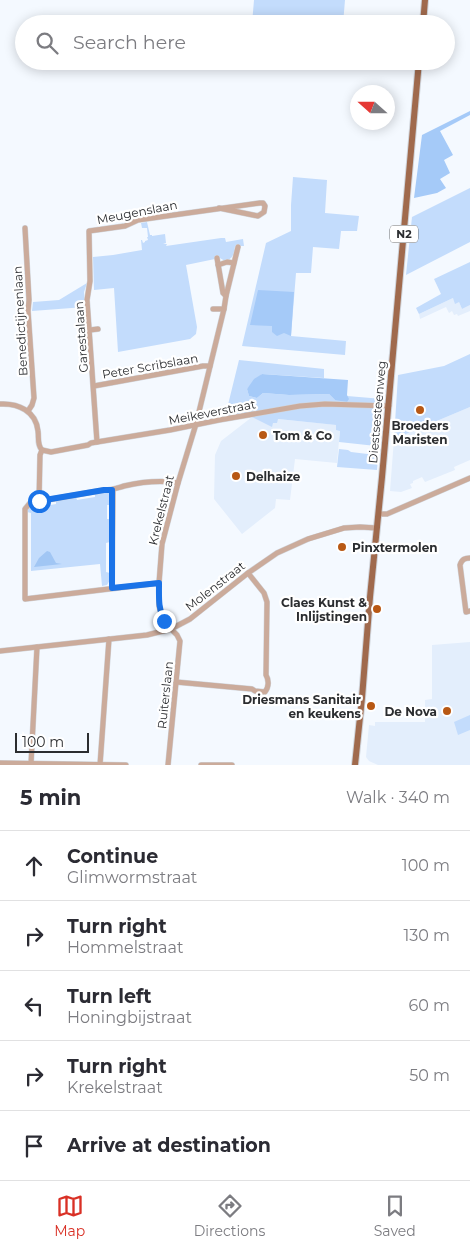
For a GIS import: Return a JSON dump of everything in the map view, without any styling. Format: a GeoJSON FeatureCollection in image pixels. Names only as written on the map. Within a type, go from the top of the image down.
{"type":"FeatureCollection","features":[{"type":"Feature","properties":{"kind":"main road"},"geometry":{"type":"LineString","coordinates":[[424,15],[425,0]]}},
{"type":"Feature","properties":{"kind":"main road","name":"Diestsesteenweg"},"geometry":{"type":"LineString","coordinates":[[355,765],[418,70]]}},
{"type":"Feature","properties":{"kind":"street"},"geometry":{"type":"LineString","coordinates":[[263,203],[265,205],[264,212],[259,215],[248,214],[250,204],[263,203]]}},
{"type":"Feature","properties":{"kind":"street","name":"Meugenslaan"},"geometry":{"type":"LineString","coordinates":[[89,231],[125,226],[138,220],[250,204]]}},
{"type":"Feature","properties":{"kind":"street","name":"Meugenslaan"},"geometry":{"type":"LineString","coordinates":[[219,208],[248,214]]}},
{"type":"Feature","properties":{"kind":"street","name":"Benedictijnenlaan"},"geometry":{"type":"LineString","coordinates":[[25,228],[34,398],[28,411]]}},
{"type":"Feature","properties":{"kind":"street","name":"Garestalaan"},"geometry":{"type":"LineString","coordinates":[[89,231],[90,281],[88,300],[98,442]]}},
{"type":"Feature","properties":{"kind":"street","name":"Krekelstraat"},"geometry":{"type":"LineString","coordinates":[[171,630],[159,606],[162,544],[196,424],[238,247]]}},
{"type":"Feature","properties":{"kind":"street"},"geometry":{"type":"LineString","coordinates":[[217,258],[226,296]]}},
{"type":"Feature","properties":{"kind":"street"},"geometry":{"type":"LineString","coordinates":[[218,265],[227,262],[234,263]]}},
{"type":"Feature","properties":{"kind":"street"},"geometry":{"type":"LineString","coordinates":[[213,309],[224,309]]}},
{"type":"Feature","properties":{"kind":"street"},"geometry":{"type":"LineString","coordinates":[[90,330],[98,329]]}},
{"type":"Feature","properties":{"kind":"street","name":"Peter Scribslaan"},"geometry":{"type":"LineString","coordinates":[[94,386],[210,366]]}},
{"type":"Feature","properties":{"kind":"street"},"geometry":{"type":"LineString","coordinates":[[0,404],[15,405],[28,411],[36,424],[39,447],[42,450],[40,455],[39,501]]}},
{"type":"Feature","properties":{"kind":"street","name":"Meikeverstraat"},"geometry":{"type":"LineString","coordinates":[[42,450],[51,452],[88,446],[91,443],[300,406],[325,404],[389,406]]}},
{"type":"Feature","properties":{"kind":"street"},"geometry":{"type":"LineString","coordinates":[[378,514],[387,514],[470,478]]}},
{"type":"Feature","properties":{"kind":"street"},"geometry":{"type":"LineString","coordinates":[[159,583],[25,599],[25,508],[30,502],[112,490],[125,486],[156,481],[178,483]]}},
{"type":"Feature","properties":{"kind":"street"},"geometry":{"type":"LineString","coordinates":[[112,490],[112,588]]}},
{"type":"Feature","properties":{"kind":"street","name":"Molenstraat"},"geometry":{"type":"LineString","coordinates":[[0,651],[147,635],[171,630],[190,619],[248,573],[277,553],[320,535],[344,528],[377,528]]}},
{"type":"Feature","properties":{"kind":"street"},"geometry":{"type":"LineString","coordinates":[[466,618],[468,611],[460,564],[462,560],[470,558]]}},
{"type":"Feature","properties":{"kind":"street"},"geometry":{"type":"LineString","coordinates":[[176,682],[265,692],[268,689],[266,675],[267,602],[264,592],[248,573]]}},
{"type":"Feature","properties":{"kind":"street","name":"Ruiterslaan"},"geometry":{"type":"LineString","coordinates":[[168,765],[180,641],[171,630]]}},
{"type":"Feature","properties":{"kind":"street"},"geometry":{"type":"LineString","coordinates":[[100,765],[108,639]]}},
{"type":"Feature","properties":{"kind":"street"},"geometry":{"type":"LineString","coordinates":[[31,764],[38,647]]}},
{"type":"Feature","properties":{"kind":"street"},"geometry":{"type":"LineString","coordinates":[[0,763],[126,765]]}},
{"type":"Feature","properties":{"kind":"street"},"geometry":{"type":"LineString","coordinates":[[201,765],[232,765]]}},
{"type":"Feature","properties":{"kind":"shaded area"},"geometry":{"type":"Polygon","coordinates":[[[254,0],[345,0],[344,15],[253,15],[254,0]]]}},
{"type":"Feature","properties":{"kind":"shaded area"},"geometry":{"type":"Polygon","coordinates":[[[470,111],[470,115],[440,131],[453,155],[444,160],[450,173],[440,179],[446,188],[437,193],[414,198],[422,135],[470,111]]]}},
{"type":"Feature","properties":{"kind":"shaded area"},"geometry":{"type":"Polygon","coordinates":[[[293,177],[327,180],[325,213],[359,216],[357,231],[341,231],[339,249],[313,247],[311,273],[296,273],[291,336],[346,341],[345,355],[242,346],[266,243],[291,231],[293,177]]]}},
{"type":"Feature","properties":{"kind":"shaded area"},"geometry":{"type":"Polygon","coordinates":[[[470,188],[470,242],[406,275],[412,217],[470,188]]]}},
{"type":"Feature","properties":{"kind":"shaded area"},"geometry":{"type":"Polygon","coordinates":[[[147,222],[150,235],[165,234],[166,243],[163,244],[167,244],[166,246],[225,238],[226,242],[243,239],[244,246],[235,246],[233,256],[225,261],[218,257],[186,265],[197,327],[196,334],[190,339],[118,352],[114,288],[94,290],[93,257],[142,250],[141,240],[143,243],[148,240],[148,237],[147,228],[142,228],[141,223],[147,222]]]}},
{"type":"Feature","properties":{"kind":"shaded area"},"geometry":{"type":"Polygon","coordinates":[[[470,262],[470,305],[462,309],[459,302],[455,304],[453,298],[419,314],[416,308],[441,294],[434,279],[470,262]]]}},
{"type":"Feature","properties":{"kind":"shaded area"},"geometry":{"type":"Polygon","coordinates":[[[87,283],[84,292],[85,307],[32,311],[33,302],[59,300],[87,283]]]}},
{"type":"Feature","properties":{"kind":"shaded area"},"geometry":{"type":"Polygon","coordinates":[[[258,290],[294,292],[291,336],[284,333],[277,336],[272,332],[272,326],[250,325],[258,290]]]}},
{"type":"Feature","properties":{"kind":"shaded area"},"geometry":{"type":"Polygon","coordinates":[[[453,298],[459,302],[462,309],[470,305],[470,311],[458,316],[457,314],[454,315],[452,311],[449,313],[446,307],[420,319],[419,314],[453,298]]]}},
{"type":"Feature","properties":{"kind":"shaded area"},"geometry":{"type":"Polygon","coordinates":[[[470,354],[470,407],[394,439],[398,375],[444,366],[470,354]]]}},
{"type":"Feature","properties":{"kind":"shaded area"},"geometry":{"type":"Polygon","coordinates":[[[239,360],[324,369],[324,378],[262,374],[247,389],[249,396],[257,398],[263,393],[289,395],[329,394],[335,400],[347,396],[383,399],[379,443],[376,446],[339,442],[340,431],[336,430],[336,425],[278,419],[277,423],[273,423],[272,427],[252,417],[225,417],[239,360]]]}},
{"type":"Feature","properties":{"kind":"shaded area"},"geometry":{"type":"Polygon","coordinates":[[[262,374],[348,380],[347,395],[349,399],[347,402],[335,400],[329,394],[289,395],[263,393],[257,398],[249,396],[247,389],[254,379],[262,374]]]}},
{"type":"Feature","properties":{"kind":"shaded area"},"geometry":{"type":"Polygon","coordinates":[[[470,407],[470,460],[454,467],[455,470],[425,482],[422,477],[413,481],[410,484],[412,488],[401,492],[390,491],[394,439],[470,407]]]}},
{"type":"Feature","properties":{"kind":"shaded area"},"geometry":{"type":"Polygon","coordinates":[[[252,417],[277,423],[277,419],[337,425],[340,430],[337,463],[295,459],[290,500],[276,499],[275,508],[242,534],[214,499],[215,455],[221,441],[252,417]]]}},
{"type":"Feature","properties":{"kind":"shaded area"},"geometry":{"type":"Polygon","coordinates":[[[339,449],[376,455],[378,457],[377,470],[337,467],[339,449]]]}},
{"type":"Feature","properties":{"kind":"shaded area"},"geometry":{"type":"Polygon","coordinates":[[[106,492],[111,496],[111,505],[107,505],[107,519],[110,519],[110,542],[106,543],[106,572],[110,573],[110,580],[107,585],[102,586],[100,564],[31,571],[31,513],[27,512],[29,507],[41,503],[44,503],[45,506],[56,504],[56,500],[76,497],[77,500],[95,497],[95,493],[106,492]]]}},
{"type":"Feature","properties":{"kind":"shaded area"},"geometry":{"type":"Polygon","coordinates":[[[47,551],[50,552],[56,563],[62,564],[34,567],[39,558],[47,551]]]}},
{"type":"Feature","properties":{"kind":"shaded area","name":"De Nova"},"geometry":{"type":"Polygon","coordinates":[[[470,642],[470,765],[378,765],[369,761],[366,757],[369,725],[375,726],[375,722],[425,722],[425,700],[432,699],[432,645],[470,642]]]}},
{"type":"Feature","properties":{"kind":"shaded area"},"geometry":{"type":"Polygon","coordinates":[[[470,715],[470,730],[458,735],[454,722],[470,715]]]}},
{"type":"Feature","properties":{"kind":"place","name":"Broeders Maristen"},"geometry":{"type":"Point","coordinates":[420,410]}},
{"type":"Feature","properties":{"kind":"place","name":"Tom & Co"},"geometry":{"type":"Point","coordinates":[263,435]}},
{"type":"Feature","properties":{"kind":"place","name":"Delhaize"},"geometry":{"type":"Point","coordinates":[236,476]}},
{"type":"Feature","properties":{"kind":"place","name":"Pinxtermolen"},"geometry":{"type":"Point","coordinates":[342,547]}},
{"type":"Feature","properties":{"kind":"place","name":"Claes Kunst & Inlijstingen"},"geometry":{"type":"Point","coordinates":[377,609]}},
{"type":"Feature","properties":{"kind":"place","name":"Driesmans Sanitair en keukens"},"geometry":{"type":"Point","coordinates":[371,706]}},
{"type":"Feature","properties":{"kind":"place","name":"De Nova"},"geometry":{"type":"Point","coordinates":[447,711]}},
{"type":"Feature","properties":{"kind":"route"},"geometry":{"type":"LineString","coordinates":[[39,501],[112,490],[112,588],[159,583],[159,606],[164,621]]}}]}
